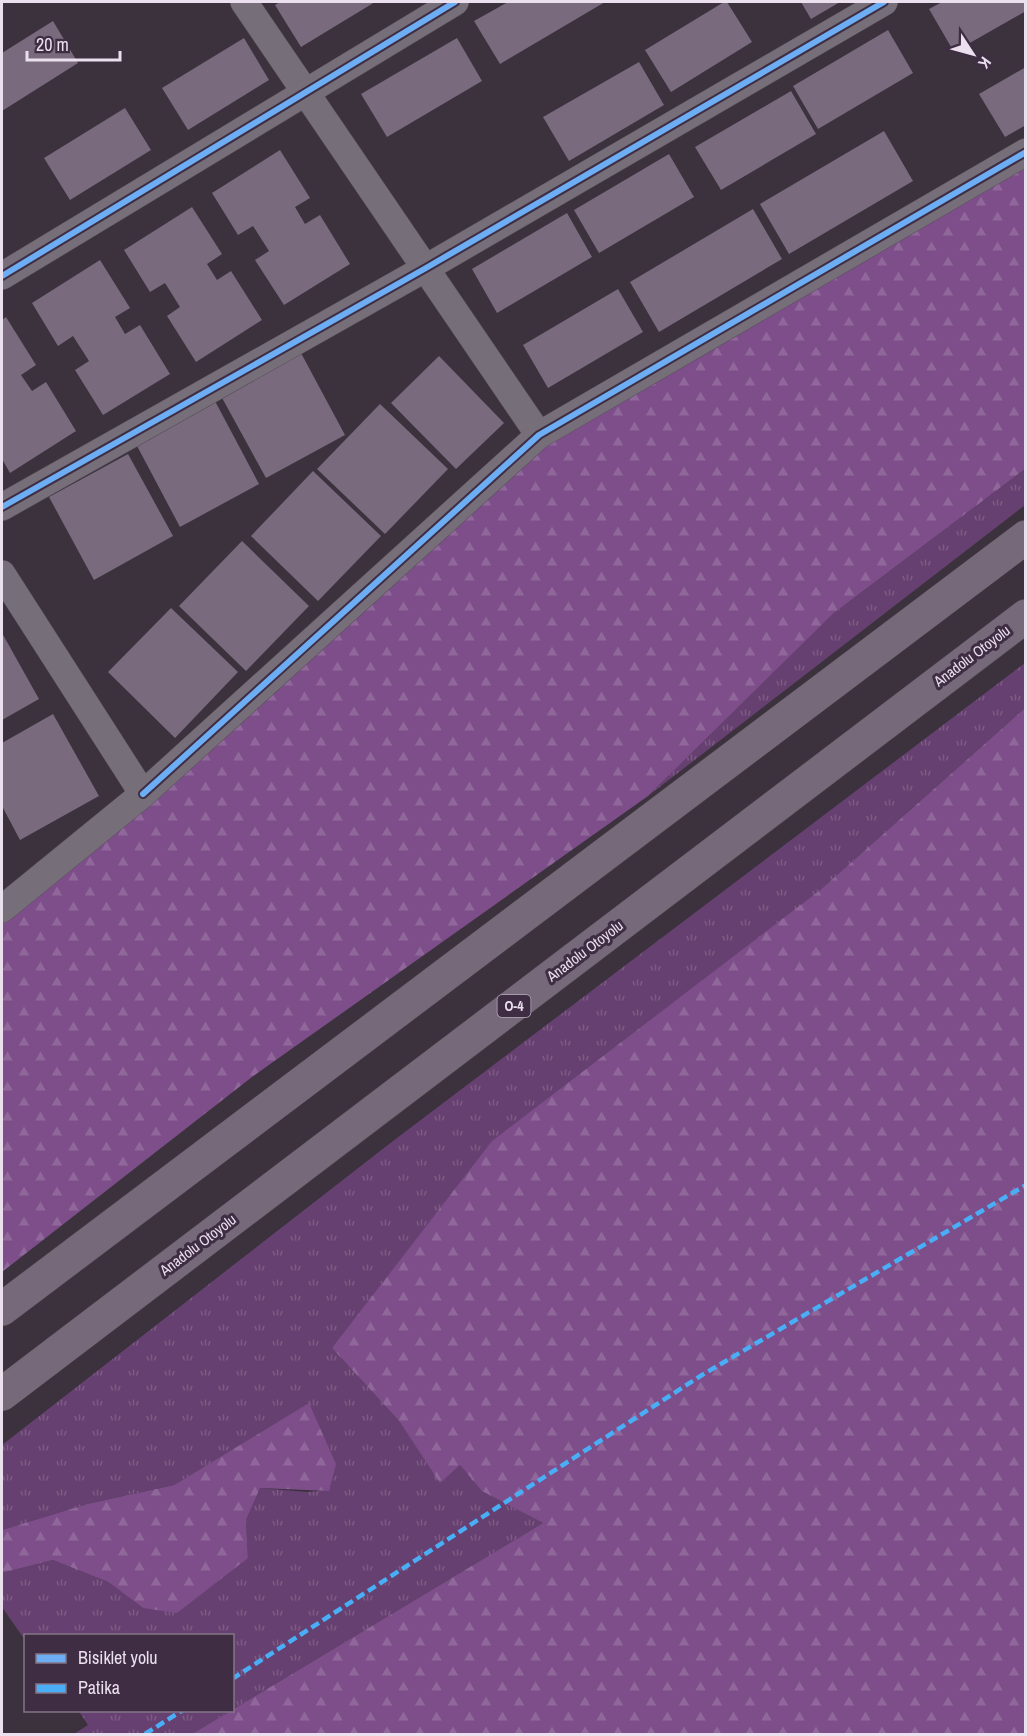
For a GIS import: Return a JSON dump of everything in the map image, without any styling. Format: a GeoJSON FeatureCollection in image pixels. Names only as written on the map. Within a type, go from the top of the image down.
{"type":"FeatureCollection","features":[{"type":"Feature","properties":{"kind":"highway"},"geometry":{"type":"LineString","coordinates":[[2,1309],[1026,537]]}},
{"type":"Feature","properties":{"kind":"highway","name":"Anadolu Otoyolu"},"geometry":{"type":"LineString","coordinates":[[2,1394],[1026,616]]}},
{"type":"Feature","properties":{"kind":"street"},"geometry":{"type":"LineString","coordinates":[[244,2],[539,435]]}},
{"type":"Feature","properties":{"kind":"street"},"geometry":{"type":"LineString","coordinates":[[2,276],[305,91],[456,2]]}},
{"type":"Feature","properties":{"kind":"street"},"geometry":{"type":"LineString","coordinates":[[2,507],[426,268],[884,2]]}},
{"type":"Feature","properties":{"kind":"street"},"geometry":{"type":"LineString","coordinates":[[2,909],[143,794],[539,435],[1026,152]]}},
{"type":"Feature","properties":{"kind":"street"},"geometry":{"type":"LineString","coordinates":[[2,574],[143,794]]}},
{"type":"Feature","properties":{"kind":"green space"},"geometry":{"type":"Polygon","coordinates":[[[1025,152],[1025,469],[834,613],[648,796],[252,1077],[2,1272],[2,909],[539,435],[1025,152]]]}},
{"type":"Feature","properties":{"kind":"green space"},"geometry":{"type":"Polygon","coordinates":[[[1025,469],[1025,505],[648,796],[834,613],[1025,469]]]}},
{"type":"Feature","properties":{"kind":"green space"},"geometry":{"type":"Polygon","coordinates":[[[1025,663],[1025,708],[819,891],[332,1348],[399,1421],[440,1482],[460,1465],[483,1491],[543,1523],[234,1709],[234,1634],[24,1634],[24,1639],[2,1607],[2,1573],[53,1560],[108,1582],[143,1608],[248,1558],[246,1520],[260,1488],[307,1492],[329,1490],[309,1404],[174,1485],[87,1504],[2,1530],[2,1445],[393,1141],[1025,663]]]}},
{"type":"Feature","properties":{"kind":"green space"},"geometry":{"type":"Polygon","coordinates":[[[1025,708],[1025,1734],[192,1734],[229,1712],[234,1712],[234,1709],[543,1523],[482,1491],[460,1465],[440,1483],[399,1421],[332,1348],[492,1141],[819,891],[1025,708]]]}},
{"type":"Feature","properties":{"kind":"green space"},"geometry":{"type":"Polygon","coordinates":[[[309,1403],[336,1464],[329,1491],[260,1488],[246,1520],[248,1558],[177,1613],[143,1608],[108,1582],[53,1560],[2,1573],[2,1530],[87,1504],[174,1485],[309,1403]]]}},
{"type":"Feature","properties":{"kind":"green space"},"geometry":{"type":"Polygon","coordinates":[[[79,1712],[229,1712],[192,1734],[74,1734],[88,1725],[79,1712]]]}},
{"type":"Feature","properties":{"kind":"building"},"geometry":{"type":"Polygon","coordinates":[[[280,2],[375,2],[301,47],[275,5],[280,2]]]}},
{"type":"Feature","properties":{"kind":"building"},"geometry":{"type":"Polygon","coordinates":[[[508,2],[605,2],[500,64],[474,21],[508,2]]]}},
{"type":"Feature","properties":{"kind":"building"},"geometry":{"type":"Polygon","coordinates":[[[727,2],[752,42],[671,92],[645,50],[727,2]]]}},
{"type":"Feature","properties":{"kind":"building"},"geometry":{"type":"Polygon","coordinates":[[[801,2],[840,2],[811,19],[801,2]]]}},
{"type":"Feature","properties":{"kind":"building"},"geometry":{"type":"Polygon","coordinates":[[[942,2],[1026,2],[1026,11],[954,52],[929,9],[942,2]]]}},
{"type":"Feature","properties":{"kind":"building"},"geometry":{"type":"Polygon","coordinates":[[[53,21],[78,63],[2,111],[2,53],[53,21]]]}},
{"type":"Feature","properties":{"kind":"building"},"geometry":{"type":"Polygon","coordinates":[[[888,30],[913,73],[818,129],[793,86],[888,30]]]}},
{"type":"Feature","properties":{"kind":"building"},"geometry":{"type":"Polygon","coordinates":[[[244,38],[269,80],[188,130],[162,88],[244,38]]]}},
{"type":"Feature","properties":{"kind":"building"},"geometry":{"type":"Polygon","coordinates":[[[457,38],[482,81],[387,137],[361,94],[457,38]]]}},
{"type":"Feature","properties":{"kind":"building"},"geometry":{"type":"Polygon","coordinates":[[[639,62],[664,105],[569,161],[543,117],[639,62]]]}},
{"type":"Feature","properties":{"kind":"building"},"geometry":{"type":"Polygon","coordinates":[[[1026,67],[1026,125],[1005,137],[979,94],[1026,67]]]}},
{"type":"Feature","properties":{"kind":"building"},"geometry":{"type":"Polygon","coordinates":[[[791,91],[816,134],[721,190],[695,147],[791,91]]]}},
{"type":"Feature","properties":{"kind":"building"},"geometry":{"type":"Polygon","coordinates":[[[125,108],[151,150],[70,200],[44,158],[125,108]]]}},
{"type":"Feature","properties":{"kind":"building"},"geometry":{"type":"Polygon","coordinates":[[[884,131],[913,181],[789,254],[760,204],[884,131]]]}},
{"type":"Feature","properties":{"kind":"building"},"geometry":{"type":"Polygon","coordinates":[[[280,150],[310,198],[295,207],[305,224],[320,215],[350,264],[284,305],[255,260],[269,251],[253,226],[238,235],[212,193],[280,150]]]}},
{"type":"Feature","properties":{"kind":"building"},"geometry":{"type":"Polygon","coordinates":[[[669,154],[694,197],[599,253],[574,210],[669,154]]]}},
{"type":"Feature","properties":{"kind":"building"},"geometry":{"type":"Polygon","coordinates":[[[192,207],[222,254],[207,264],[217,280],[231,271],[262,320],[196,362],[167,316],[180,307],[165,283],[150,292],[124,250],[192,207]]]}},
{"type":"Feature","properties":{"kind":"building"},"geometry":{"type":"Polygon","coordinates":[[[753,209],[782,259],[659,332],[630,282],[753,209]]]}},
{"type":"Feature","properties":{"kind":"building"},"geometry":{"type":"Polygon","coordinates":[[[567,213],[592,257],[497,313],[472,269],[567,213]]]}},
{"type":"Feature","properties":{"kind":"building"},"geometry":{"type":"Polygon","coordinates":[[[100,260],[130,308],[115,317],[125,334],[140,325],[170,374],[103,415],[75,370],[89,361],[73,336],[58,346],[32,303],[100,260]]]}},
{"type":"Feature","properties":{"kind":"building"},"geometry":{"type":"Polygon","coordinates":[[[618,289],[643,332],[548,388],[523,345],[618,289]]]}},
{"type":"Feature","properties":{"kind":"building"},"geometry":{"type":"Polygon","coordinates":[[[6,317],[36,365],[21,375],[32,391],[46,382],[76,431],[10,473],[2,459],[2,320],[6,317]]]}},
{"type":"Feature","properties":{"kind":"building"},"geometry":{"type":"Polygon","coordinates":[[[301,353],[345,435],[266,478],[221,396],[301,353]]]}},
{"type":"Feature","properties":{"kind":"building"},"geometry":{"type":"Polygon","coordinates":[[[439,356],[504,423],[456,469],[391,403],[439,356]]]}},
{"type":"Feature","properties":{"kind":"building"},"geometry":{"type":"Polygon","coordinates":[[[215,401],[259,484],[180,527],[136,444],[215,401]]]}},
{"type":"Feature","properties":{"kind":"building"},"geometry":{"type":"Polygon","coordinates":[[[380,404],[448,469],[385,534],[317,469],[380,404]]]}},
{"type":"Feature","properties":{"kind":"building"},"geometry":{"type":"Polygon","coordinates":[[[128,454],[173,536],[94,580],[49,497],[128,454]]]}},
{"type":"Feature","properties":{"kind":"building"},"geometry":{"type":"Polygon","coordinates":[[[313,471],[381,536],[318,601],[251,536],[313,471]]]}},
{"type":"Feature","properties":{"kind":"building"},"geometry":{"type":"Polygon","coordinates":[[[242,541],[309,606],[246,671],[179,606],[242,541]]]}},
{"type":"Feature","properties":{"kind":"building"},"geometry":{"type":"Polygon","coordinates":[[[171,608],[238,672],[175,738],[108,672],[171,608]]]}},
{"type":"Feature","properties":{"kind":"building"},"geometry":{"type":"Polygon","coordinates":[[[2,633],[39,699],[2,720],[2,633]]]}},
{"type":"Feature","properties":{"kind":"building"},"geometry":{"type":"Polygon","coordinates":[[[53,714],[99,796],[20,840],[2,806],[2,743],[53,714]]]}},
{"type":"Feature","properties":{"kind":"marked path"},"geometry":{"type":"LineString","coordinates":[[234,1678],[702,1375],[1026,1185]]}},
{"type":"Feature","properties":{"kind":"marked path"},"geometry":{"type":"LineString","coordinates":[[145,1734],[180,1712]]}},
{"type":"Feature","properties":{"kind":"cycle path"},"geometry":{"type":"LineString","coordinates":[[2,276],[455,2]]}},
{"type":"Feature","properties":{"kind":"cycle path"},"geometry":{"type":"LineString","coordinates":[[2,507],[426,268],[884,2]]}},
{"type":"Feature","properties":{"kind":"cycle path"},"geometry":{"type":"LineString","coordinates":[[143,794],[539,435],[1026,152]]}}]}
